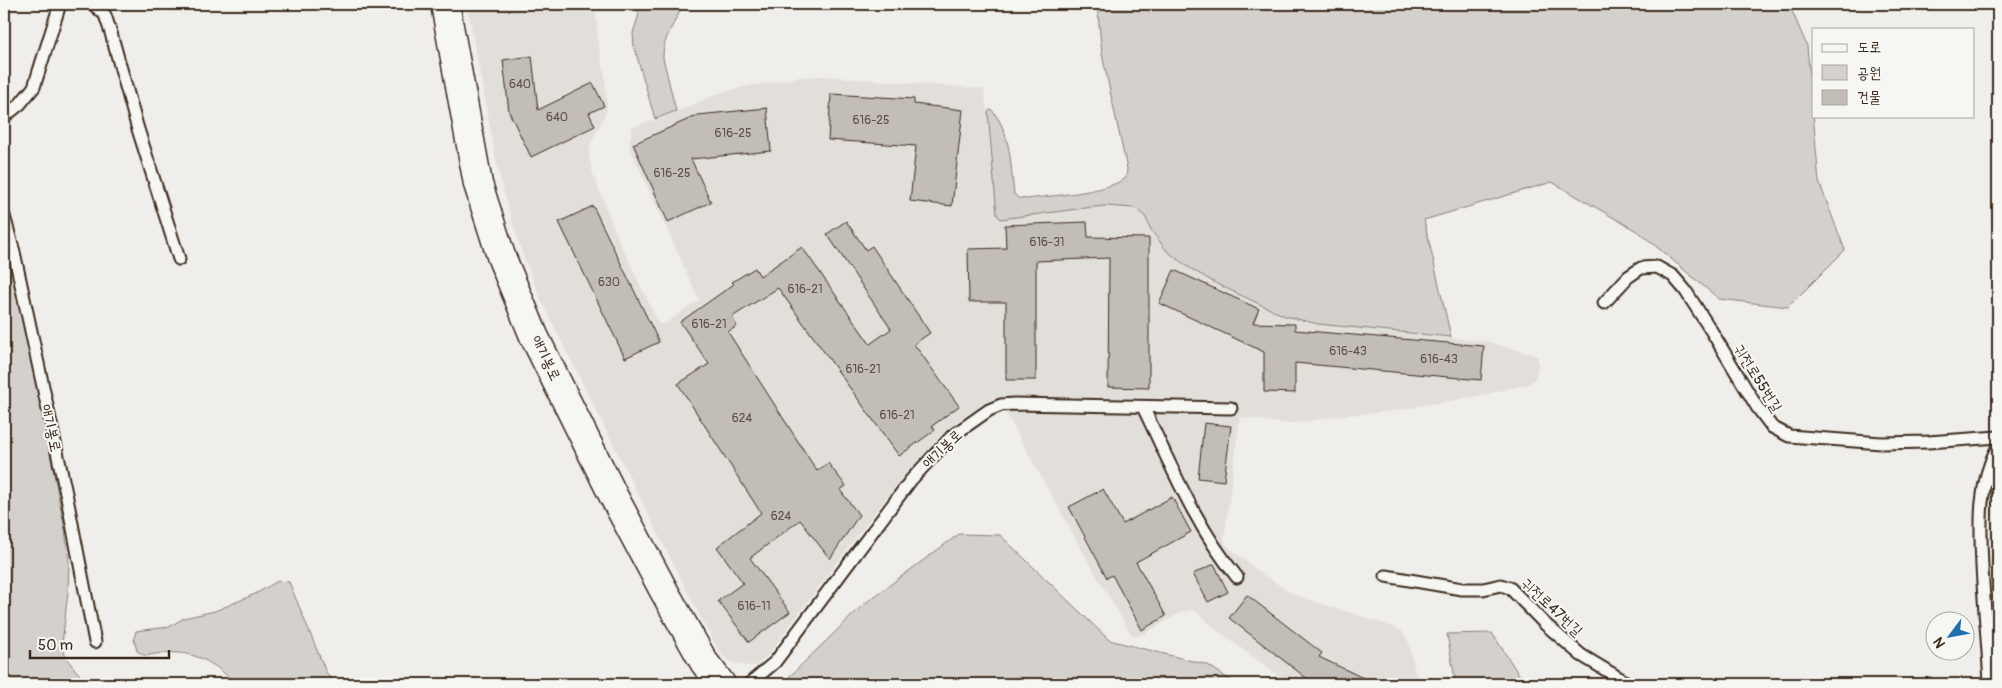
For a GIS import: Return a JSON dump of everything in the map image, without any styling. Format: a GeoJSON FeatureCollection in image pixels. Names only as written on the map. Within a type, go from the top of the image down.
{"type":"FeatureCollection","features":[{"type":"Feature","properties":{"kind":"main road","name":"애기봉로"},"geometry":{"type":"LineString","coordinates":[[445,4],[478,184],[501,256],[534,336],[614,497],[704,662],[721,684]]}},
{"type":"Feature","properties":{"kind":"lane"},"geometry":{"type":"LineString","coordinates":[[4,117],[20,104],[34,87],[60,4]]}},
{"type":"Feature","properties":{"kind":"lane"},"geometry":{"type":"LineString","coordinates":[[93,4],[105,15],[137,126],[179,259]]}},
{"type":"Feature","properties":{"kind":"lane","name":"애기봉로"},"geometry":{"type":"LineString","coordinates":[[4,216],[14,252],[67,498],[95,642]]}},
{"type":"Feature","properties":{"kind":"lane","name":"귀전로55번길"},"geometry":{"type":"LineString","coordinates":[[1604,303],[1628,277],[1641,268],[1656,267],[1673,276],[1685,290],[1712,332],[1757,407],[1772,427],[1789,436],[1880,443],[1998,437]]}},
{"type":"Feature","properties":{"kind":"lane","name":"애기봉로"},"geometry":{"type":"LineString","coordinates":[[749,684],[775,662],[911,480],[952,436],[988,410],[1001,405],[1014,404],[1231,408]]}},
{"type":"Feature","properties":{"kind":"lane"},"geometry":{"type":"LineString","coordinates":[[1143,407],[1203,528],[1220,556],[1237,577]]}},
{"type":"Feature","properties":{"kind":"lane"},"geometry":{"type":"LineString","coordinates":[[1990,684],[1983,600],[1980,521],[1982,494],[1990,465],[1998,446]]}},
{"type":"Feature","properties":{"kind":"lane","name":"귀전로47번길"},"geometry":{"type":"LineString","coordinates":[[1386,576],[1462,589],[1483,589],[1501,585],[1510,588],[1545,624],[1581,654],[1629,684]]}},
{"type":"Feature","properties":{"kind":"shaded area"},"geometry":{"type":"Polygon","coordinates":[[[467,4],[595,4],[607,106],[604,117],[590,145],[589,157],[593,174],[620,243],[659,324],[664,324],[699,300],[629,146],[632,127],[664,117],[717,94],[743,87],[799,77],[824,76],[984,89],[994,166],[997,215],[1001,219],[1105,206],[1135,208],[1146,218],[1151,230],[1167,251],[1188,267],[1217,284],[1285,316],[1304,322],[1489,342],[1538,356],[1538,368],[1535,379],[1529,384],[1477,396],[1393,411],[1337,416],[1296,423],[1279,423],[1240,417],[1224,540],[1226,545],[1258,571],[1295,595],[1402,631],[1408,640],[1418,684],[1289,684],[1217,630],[1197,612],[1191,610],[1182,612],[1144,634],[1136,637],[1131,634],[1085,556],[1008,417],[994,397],[958,421],[940,436],[886,498],[766,657],[756,666],[746,666],[728,661],[720,653],[703,622],[640,498],[543,304],[523,256],[497,166],[467,4]]]}},
{"type":"Feature","properties":{"kind":"green space"},"geometry":{"type":"Polygon","coordinates":[[[634,4],[683,4],[667,37],[663,51],[676,111],[655,119],[634,46],[633,33],[639,14],[634,4]]]}},
{"type":"Feature","properties":{"kind":"green space"},"geometry":{"type":"Polygon","coordinates":[[[1097,4],[1789,4],[1807,46],[1819,182],[1845,250],[1788,307],[1719,299],[1640,233],[1552,182],[1424,220],[1451,337],[1318,324],[1285,316],[1217,284],[1188,267],[1167,251],[1151,230],[1146,218],[1135,208],[1105,206],[1001,219],[997,215],[988,112],[991,109],[1003,128],[1011,161],[1014,194],[1018,198],[1027,199],[1065,195],[1093,190],[1117,183],[1126,178],[1127,169],[1102,54],[1097,4]]]}},
{"type":"Feature","properties":{"kind":"green space"},"geometry":{"type":"Polygon","coordinates":[[[4,235],[20,301],[65,530],[69,562],[68,592],[62,644],[66,658],[87,684],[4,684],[4,235]]]}},
{"type":"Feature","properties":{"kind":"green space"},"geometry":{"type":"Polygon","coordinates":[[[959,534],[1000,535],[1109,640],[1208,665],[1236,684],[789,684],[787,679],[864,604],[959,534]]]}},
{"type":"Feature","properties":{"kind":"green space"},"geometry":{"type":"Polygon","coordinates":[[[278,581],[289,582],[326,672],[334,684],[236,684],[216,667],[195,656],[159,653],[145,656],[137,651],[134,639],[136,631],[169,627],[184,618],[215,611],[255,594],[278,581]]]}},
{"type":"Feature","properties":{"kind":"green space"},"geometry":{"type":"Polygon","coordinates":[[[1492,633],[1525,684],[1456,684],[1447,634],[1492,633]]]}},
{"type":"Feature","properties":{"kind":"building"},"geometry":{"type":"Polygon","coordinates":[[[532,56],[538,110],[593,83],[604,106],[589,113],[595,126],[531,157],[509,112],[503,60],[532,56]]]}},
{"type":"Feature","properties":{"kind":"building"},"geometry":{"type":"Polygon","coordinates":[[[831,94],[914,99],[914,104],[963,110],[952,206],[910,201],[916,146],[828,140],[831,94]]]}},
{"type":"Feature","properties":{"kind":"building"},"geometry":{"type":"Polygon","coordinates":[[[767,108],[771,151],[691,159],[711,202],[668,222],[633,144],[698,115],[767,108]]]}},
{"type":"Feature","properties":{"kind":"building"},"geometry":{"type":"Polygon","coordinates":[[[593,206],[659,342],[625,358],[559,222],[593,206]]]}},
{"type":"Feature","properties":{"kind":"building"},"geometry":{"type":"Polygon","coordinates":[[[846,221],[866,250],[872,246],[930,333],[914,344],[959,406],[932,426],[935,430],[899,456],[778,288],[732,317],[737,326],[728,332],[817,471],[828,463],[846,486],[840,490],[859,515],[830,559],[800,520],[750,558],[790,612],[749,642],[718,601],[743,583],[717,547],[761,513],[678,384],[709,364],[680,322],[734,284],[732,282],[755,268],[760,276],[802,247],[870,344],[891,329],[827,234],[846,221]]]}},
{"type":"Feature","properties":{"kind":"building"},"geometry":{"type":"Polygon","coordinates":[[[1087,222],[1088,237],[1149,238],[1149,388],[1108,387],[1109,258],[1036,261],[1036,380],[1006,380],[1006,302],[969,302],[968,249],[1006,248],[1005,225],[1087,222]]]}},
{"type":"Feature","properties":{"kind":"building"},"geometry":{"type":"Polygon","coordinates":[[[1174,270],[1259,309],[1253,323],[1295,324],[1295,330],[1484,346],[1481,380],[1295,363],[1295,393],[1264,392],[1264,352],[1159,303],[1174,270]]]}},
{"type":"Feature","properties":{"kind":"building"},"geometry":{"type":"Polygon","coordinates":[[[1204,423],[1231,426],[1224,481],[1198,478],[1204,423]]]}},
{"type":"Feature","properties":{"kind":"building"},"geometry":{"type":"Polygon","coordinates":[[[1103,489],[1123,524],[1172,497],[1191,532],[1136,562],[1166,616],[1142,630],[1112,575],[1107,578],[1069,507],[1103,489]]]}},
{"type":"Feature","properties":{"kind":"building"},"geometry":{"type":"Polygon","coordinates":[[[1214,564],[1228,592],[1208,602],[1193,574],[1214,564]]]}},
{"type":"Feature","properties":{"kind":"building"},"geometry":{"type":"Polygon","coordinates":[[[1247,595],[1322,653],[1319,657],[1376,684],[1314,684],[1229,618],[1247,595]]]}}]}
